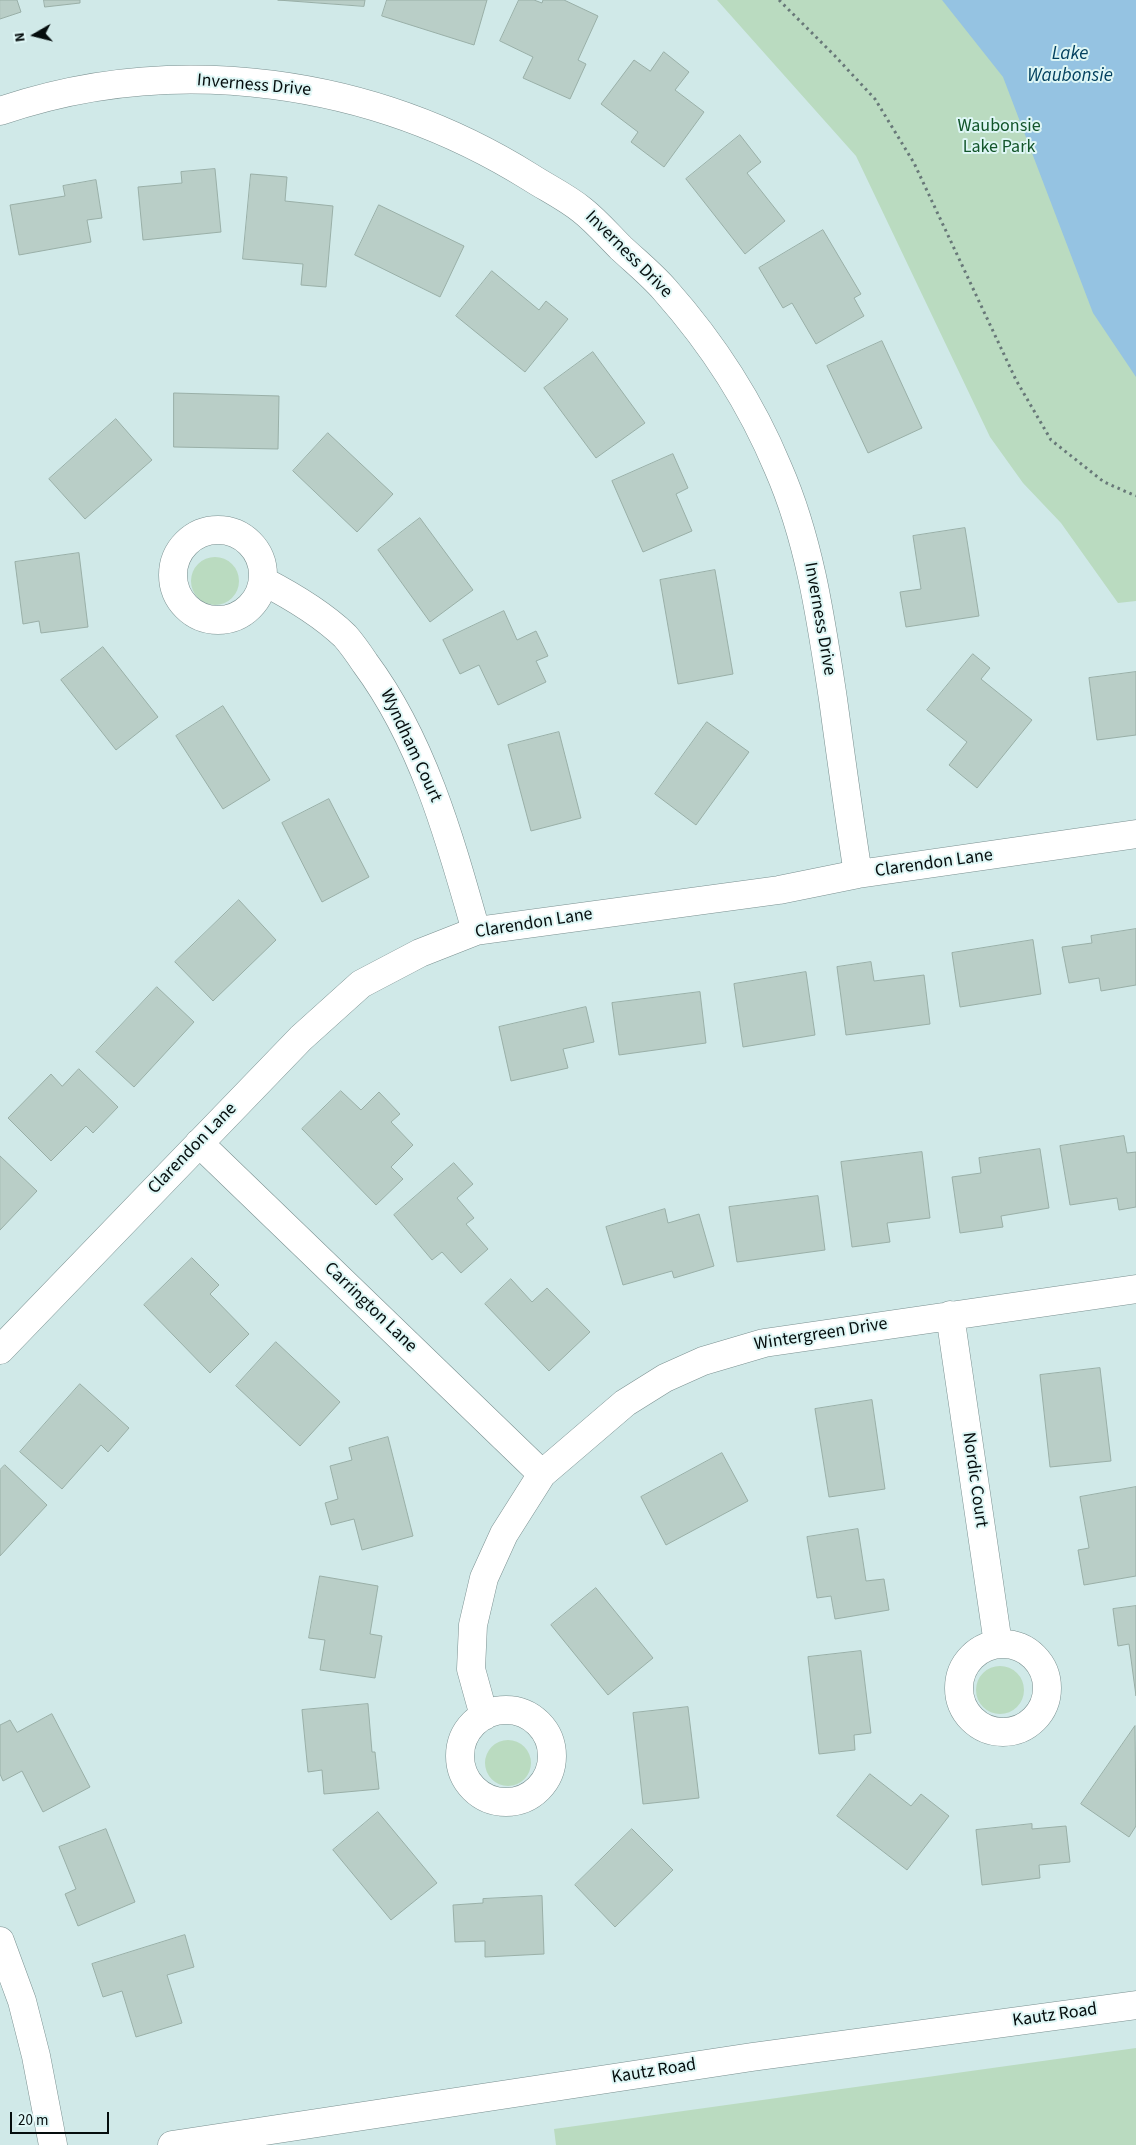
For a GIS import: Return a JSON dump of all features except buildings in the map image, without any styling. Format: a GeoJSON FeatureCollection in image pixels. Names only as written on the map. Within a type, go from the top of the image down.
{"type":"FeatureCollection","features":[{"type":"Feature","properties":{"kind":"street","name":"Inverness Drive"},"geometry":{"type":"LineString","coordinates":[[0,111],[32,100],[102,86],[180,79],[274,84],[324,93],[409,117],[465,141],[509,164],[581,209],[664,289],[711,346],[760,428],[779,469],[799,522],[815,584],[858,874]]}},
{"type":"Feature","properties":{"kind":"street","name":"Wyndham Court"},"geometry":{"type":"LineString","coordinates":[[263,581],[302,601],[345,636],[386,691],[448,830],[476,931]]}},
{"type":"Feature","properties":{"kind":"street","name":"Clarendon Lane"},"geometry":{"type":"LineString","coordinates":[[0,1350],[301,1038],[361,984],[420,953],[476,931],[779,890],[858,874],[1136,834]]}},
{"type":"Feature","properties":{"kind":"street","name":"Carrington Lane"},"geometry":{"type":"LineString","coordinates":[[199,1143],[542,1474]]}},
{"type":"Feature","properties":{"kind":"street","name":"Wintergreen Drive"},"geometry":{"type":"LineString","coordinates":[[484,1716],[471,1669],[473,1625],[484,1578],[500,1543],[542,1474],[625,1403],[665,1378],[703,1361],[764,1343],[1136,1289]]}},
{"type":"Feature","properties":{"kind":"street","name":"Nordic Court"},"geometry":{"type":"LineString","coordinates":[[950,1316],[998,1644]]}},
{"type":"Feature","properties":{"kind":"street"},"geometry":{"type":"LineString","coordinates":[[0,1941],[22,2001],[34,2046],[53,2145]]}},
{"type":"Feature","properties":{"kind":"street","name":"Kautz Road"},"geometry":{"type":"LineString","coordinates":[[172,2145],[752,2057],[1136,2005]]}},
{"type":"Feature","properties":{"kind":"path"},"geometry":{"type":"LineString","coordinates":[[779,0],[875,99],[910,155],[1016,380],[1051,440],[1104,482],[1136,496]]}},
{"type":"Feature","properties":{"kind":"green space","name":"Waubonsie Lake Park"},"geometry":{"type":"Polygon","coordinates":[[[717,0],[1136,0],[1136,601],[1118,603],[1061,523],[1023,483],[990,437],[856,156],[717,0]]]}},
{"type":"Feature","properties":{"kind":"green space"},"geometry":{"type":"Polygon","coordinates":[[[210,557],[220,557],[229,561],[235,567],[238,572],[238,590],[229,601],[220,605],[210,605],[201,601],[195,595],[191,586],[191,576],[195,567],[201,561],[210,557]]]}},
{"type":"Feature","properties":{"kind":"green space"},"geometry":{"type":"Polygon","coordinates":[[[995,1666],[1005,1666],[1017,1673],[1024,1685],[1024,1695],[1017,1707],[1005,1714],[995,1714],[987,1710],[980,1703],[976,1695],[976,1685],[980,1677],[987,1670],[995,1666]]]}},
{"type":"Feature","properties":{"kind":"green space"},"geometry":{"type":"Polygon","coordinates":[[[503,1740],[513,1740],[527,1750],[531,1763],[527,1776],[521,1782],[513,1786],[503,1786],[489,1776],[485,1768],[485,1758],[495,1744],[503,1740]]]}},
{"type":"Feature","properties":{"kind":"green space"},"geometry":{"type":"Polygon","coordinates":[[[1136,2048],[1136,2145],[556,2145],[554,2129],[1136,2048]]]}},
{"type":"Feature","properties":{"kind":"water","name":"Lake Waubonsie"},"geometry":{"type":"Polygon","coordinates":[[[942,0],[1136,0],[1136,377],[1093,313],[1003,77],[942,0]]]}}]}
